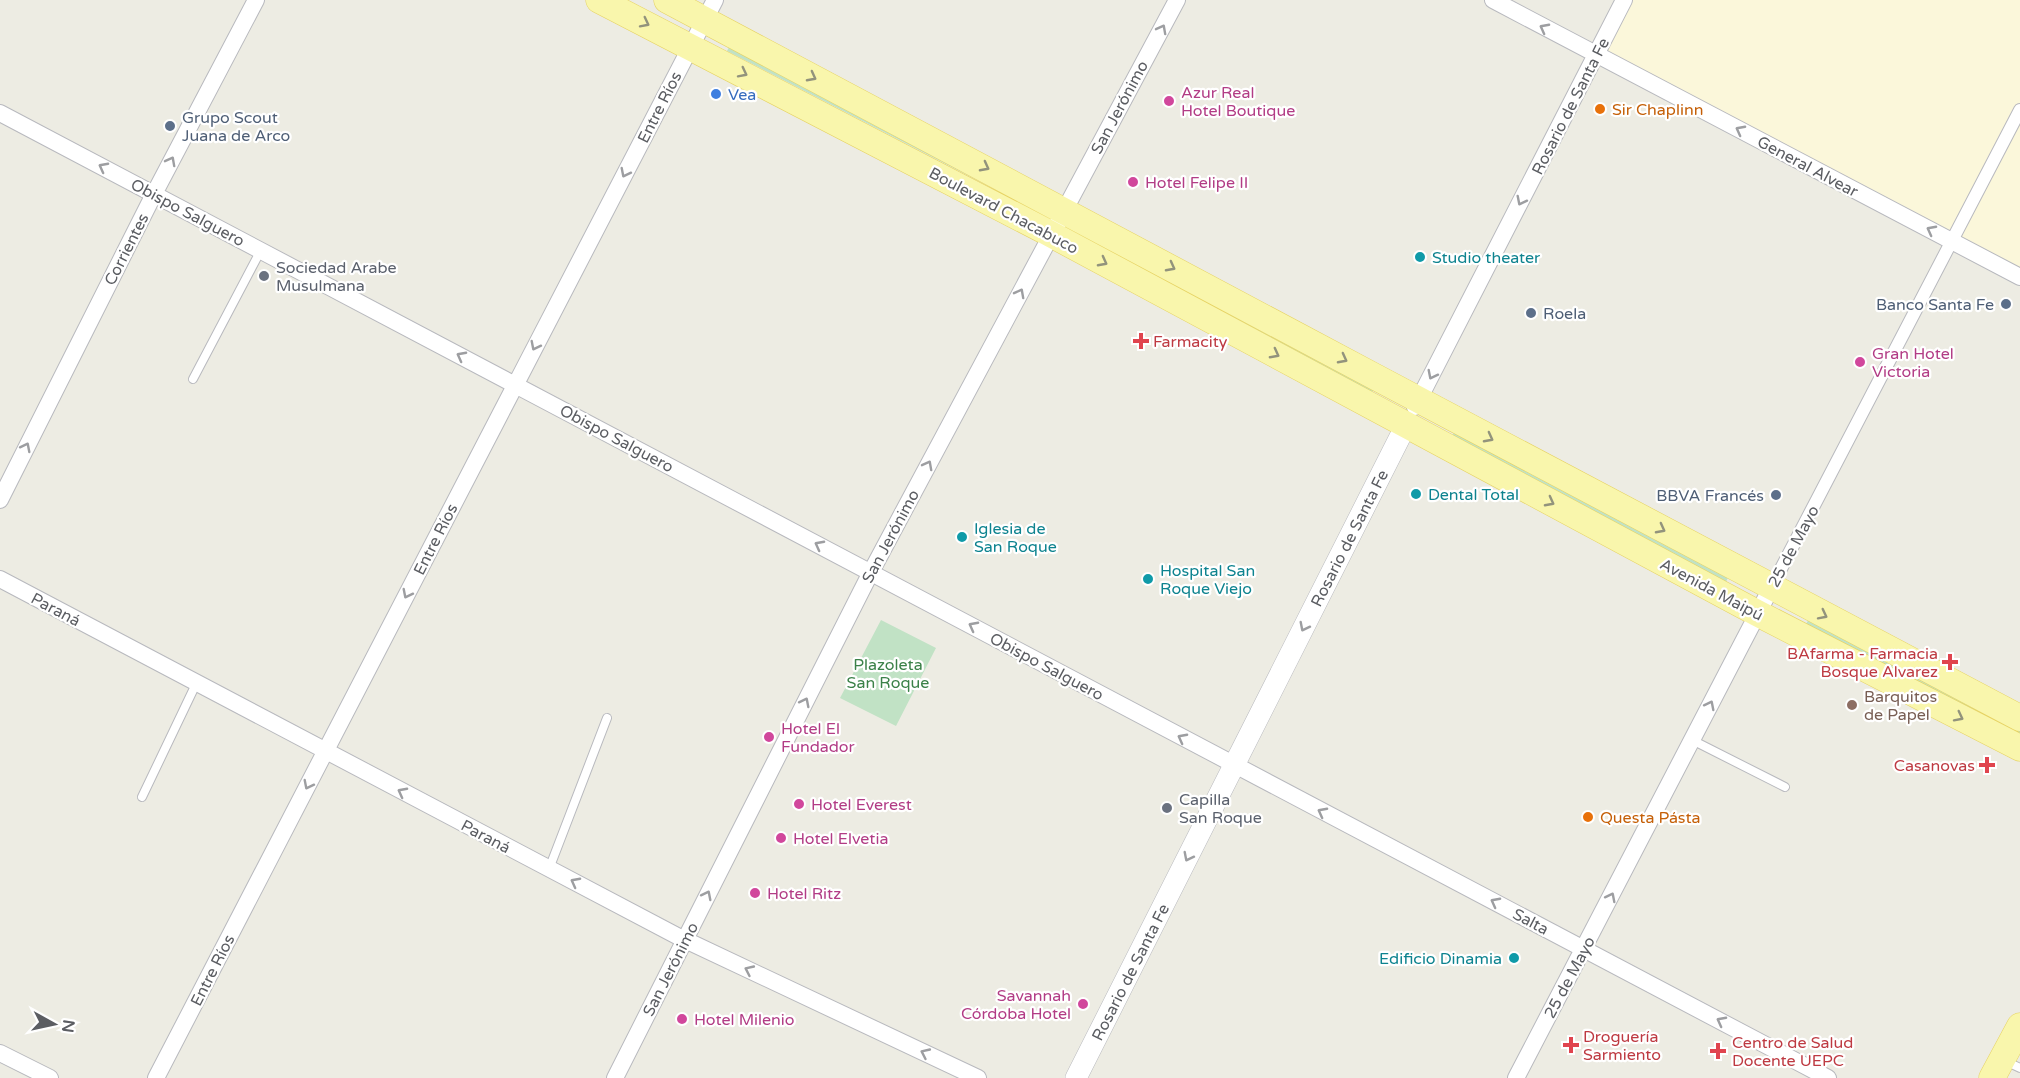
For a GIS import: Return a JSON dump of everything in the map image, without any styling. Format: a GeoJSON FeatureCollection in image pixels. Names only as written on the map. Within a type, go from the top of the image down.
{"type":"FeatureCollection","features":[{"type":"Feature","properties":{"kind":"main road","name":"Boulevard Chacabuco"},"geometry":{"type":"LineString","coordinates":[[599,0],[1051,234],[1406,425]]}},
{"type":"Feature","properties":{"kind":"main road","name":"Boulevard Chacabuco"},"geometry":{"type":"LineString","coordinates":[[667,0],[710,10],[1064,209],[1419,400]]}},
{"type":"Feature","properties":{"kind":"main road","name":"Avenida Maipú"},"geometry":{"type":"LineString","coordinates":[[1419,400],[2020,718]]}},
{"type":"Feature","properties":{"kind":"main road","name":"Avenida Maipú"},"geometry":{"type":"LineString","coordinates":[[1406,425],[1757,613],[2020,748]]}},
{"type":"Feature","properties":{"kind":"main road"},"geometry":{"type":"LineString","coordinates":[[2004,1068],[2020,1026]]}},
{"type":"Feature","properties":{"kind":"street","name":"Corrientes"},"geometry":{"type":"LineString","coordinates":[[0,500],[154,194],[256,0]]}},
{"type":"Feature","properties":{"kind":"street","name":"San Jerónimo"},"geometry":{"type":"LineString","coordinates":[[615,1078],[871,572],[1177,0]]}},
{"type":"Feature","properties":{"kind":"street","name":"General Alvear"},"geometry":{"type":"LineString","coordinates":[[1493,0],[2020,277]]}},
{"type":"Feature","properties":{"kind":"street","name":"Rosario de Santa Fe"},"geometry":{"type":"LineString","coordinates":[[1076,1078],[1624,0]]}},
{"type":"Feature","properties":{"kind":"street","name":"Entre Ríos"},"geometry":{"type":"LineString","coordinates":[[156,1078],[710,10]]}},
{"type":"Feature","properties":{"kind":"street","name":"25 de Mayo"},"geometry":{"type":"LineString","coordinates":[[1516,1078],[2020,111]]}},
{"type":"Feature","properties":{"kind":"street","name":"Obispo Salguero"},"geometry":{"type":"LineString","coordinates":[[0,113],[1234,766]]}},
{"type":"Feature","properties":{"kind":"street","name":"Paraná"},"geometry":{"type":"LineString","coordinates":[[0,579],[685,940],[978,1078]]}},
{"type":"Feature","properties":{"kind":"street","name":"Salta"},"geometry":{"type":"LineString","coordinates":[[1234,766],[1828,1078]]}},
{"type":"Feature","properties":{"kind":"street"},"geometry":{"type":"LineString","coordinates":[[0,1053],[50,1078]]}},
{"type":"Feature","properties":{"kind":"lane"},"geometry":{"type":"LineString","coordinates":[[193,379],[261,250]]}},
{"type":"Feature","properties":{"kind":"lane"},"geometry":{"type":"LineString","coordinates":[[142,797],[196,684]]}},
{"type":"Feature","properties":{"kind":"lane"},"geometry":{"type":"LineString","coordinates":[[549,869],[607,718]]}},
{"type":"Feature","properties":{"kind":"lane"},"geometry":{"type":"LineString","coordinates":[[1692,740],[1785,787]]}},
{"type":"Feature","properties":{"kind":"shaded area"},"geometry":{"type":"Polygon","coordinates":[[[1624,0],[2020,0],[2020,277],[1596,55],[1624,0]]]}},
{"type":"Feature","properties":{"kind":"green space"},"geometry":{"type":"Polygon","coordinates":[[[730,45],[1005,186],[1002,193],[727,51],[730,45]]]}},
{"type":"Feature","properties":{"kind":"green space"},"geometry":{"type":"Polygon","coordinates":[[[1101,244],[1376,386],[1372,392],[1097,250],[1101,244]]]}},
{"type":"Feature","properties":{"kind":"green space"},"geometry":{"type":"Polygon","coordinates":[[[1454,433],[1729,575],[1726,582],[1450,439],[1454,433]]]}},
{"type":"Feature","properties":{"kind":"green space"},"geometry":{"type":"Polygon","coordinates":[[[1810,617],[2020,726],[2020,734],[1806,624],[1810,617]]]}},
{"type":"Feature","properties":{"kind":"green space","name":"Plazoleta San Roque"},"geometry":{"type":"Polygon","coordinates":[[[881,620],[936,648],[896,726],[840,698],[881,620]]]}},
{"type":"Feature","properties":{"kind":"place","name":"Vea"},"geometry":{"type":"Point","coordinates":[716,94]}},
{"type":"Feature","properties":{"kind":"place","name":"Azur Real Hotel Boutique"},"geometry":{"type":"Point","coordinates":[1169,101]}},
{"type":"Feature","properties":{"kind":"place","name":"Sir Chaplinn"},"geometry":{"type":"Point","coordinates":[1600,109]}},
{"type":"Feature","properties":{"kind":"place","name":"Grupo Scout Juana de Arco"},"geometry":{"type":"Point","coordinates":[170,126]}},
{"type":"Feature","properties":{"kind":"place","name":"Hotel Felipe II"},"geometry":{"type":"Point","coordinates":[1133,182]}},
{"type":"Feature","properties":{"kind":"place","name":"Studio theater"},"geometry":{"type":"Point","coordinates":[1420,257]}},
{"type":"Feature","properties":{"kind":"place","name":"Sociedad Arabe Musulmana"},"geometry":{"type":"Point","coordinates":[264,276]}},
{"type":"Feature","properties":{"kind":"place","name":"Banco Santa Fe"},"geometry":{"type":"Point","coordinates":[2006,304]}},
{"type":"Feature","properties":{"kind":"place","name":"Roela"},"geometry":{"type":"Point","coordinates":[1531,313]}},
{"type":"Feature","properties":{"kind":"place","name":"Farmacity"},"geometry":{"type":"Point","coordinates":[1141,341]}},
{"type":"Feature","properties":{"kind":"place","name":"Gran Hotel Victoria"},"geometry":{"type":"Point","coordinates":[1860,362]}},
{"type":"Feature","properties":{"kind":"place","name":"Dental Total"},"geometry":{"type":"Point","coordinates":[1416,494]}},
{"type":"Feature","properties":{"kind":"place","name":"BBVA Francés"},"geometry":{"type":"Point","coordinates":[1776,495]}},
{"type":"Feature","properties":{"kind":"place","name":"Iglesia de San Roque"},"geometry":{"type":"Point","coordinates":[962,537]}},
{"type":"Feature","properties":{"kind":"place","name":"Hospital San Roque Viejo"},"geometry":{"type":"Point","coordinates":[1148,579]}},
{"type":"Feature","properties":{"kind":"place","name":"BAfarma - Farmacia Bosque Alvarez"},"geometry":{"type":"Point","coordinates":[1950,662]}},
{"type":"Feature","properties":{"kind":"place","name":"Barquitos de Papel"},"geometry":{"type":"Point","coordinates":[1852,705]}},
{"type":"Feature","properties":{"kind":"place","name":"Hotel El Fundador"},"geometry":{"type":"Point","coordinates":[769,737]}},
{"type":"Feature","properties":{"kind":"place","name":"Casanovas"},"geometry":{"type":"Point","coordinates":[1987,765]}},
{"type":"Feature","properties":{"kind":"place","name":"Hotel Everest"},"geometry":{"type":"Point","coordinates":[799,804]}},
{"type":"Feature","properties":{"kind":"place","name":"Capilla San Roque"},"geometry":{"type":"Point","coordinates":[1167,808]}},
{"type":"Feature","properties":{"kind":"place","name":"Questa Pásta"},"geometry":{"type":"Point","coordinates":[1588,817]}},
{"type":"Feature","properties":{"kind":"place","name":"Hotel Elvetia"},"geometry":{"type":"Point","coordinates":[781,838]}},
{"type":"Feature","properties":{"kind":"place","name":"Hotel Ritz"},"geometry":{"type":"Point","coordinates":[755,893]}},
{"type":"Feature","properties":{"kind":"place","name":"Edificio Dinamia"},"geometry":{"type":"Point","coordinates":[1514,958]}},
{"type":"Feature","properties":{"kind":"place","name":"Savannah Córdoba Hotel"},"geometry":{"type":"Point","coordinates":[1083,1004]}},
{"type":"Feature","properties":{"kind":"place","name":"Hotel Milenio"},"geometry":{"type":"Point","coordinates":[682,1019]}},
{"type":"Feature","properties":{"kind":"place","name":"Droguería Sarmiento"},"geometry":{"type":"Point","coordinates":[1571,1045]}},
{"type":"Feature","properties":{"kind":"place","name":"Centro de Salud Docente UEPC"},"geometry":{"type":"Point","coordinates":[1718,1051]}}]}
